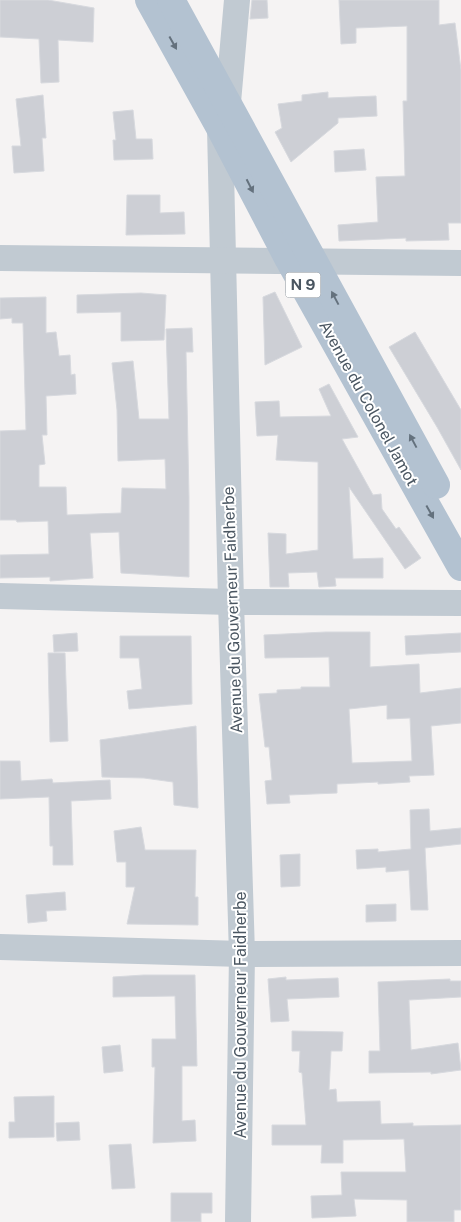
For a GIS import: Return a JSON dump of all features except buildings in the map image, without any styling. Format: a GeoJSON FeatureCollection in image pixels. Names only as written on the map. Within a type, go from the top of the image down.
{"type":"FeatureCollection","features":[{"type":"Feature","properties":{"kind":"main road","name":"Avenue du Colonel Jamot"},"geometry":{"type":"LineString","coordinates":[[149,0],[220,128],[302,260],[461,530]]}},
{"type":"Feature","properties":{"kind":"main road","name":"Avenue du Colonel Jamot"},"geometry":{"type":"LineString","coordinates":[[171,0],[228,102],[302,260],[461,567]]}},
{"type":"Feature","properties":{"kind":"street","name":"Avenue du Gouverneur Faidherbe"},"geometry":{"type":"LineString","coordinates":[[237,0],[228,102],[220,128],[231,602],[242,954],[238,1222]]}},
{"type":"Feature","properties":{"kind":"street"},"geometry":{"type":"LineString","coordinates":[[0,258],[461,263]]}},
{"type":"Feature","properties":{"kind":"street"},"geometry":{"type":"LineString","coordinates":[[0,596],[231,602],[461,603]]}},
{"type":"Feature","properties":{"kind":"street"},"geometry":{"type":"LineString","coordinates":[[0,947],[242,954],[461,953]]}}]}
